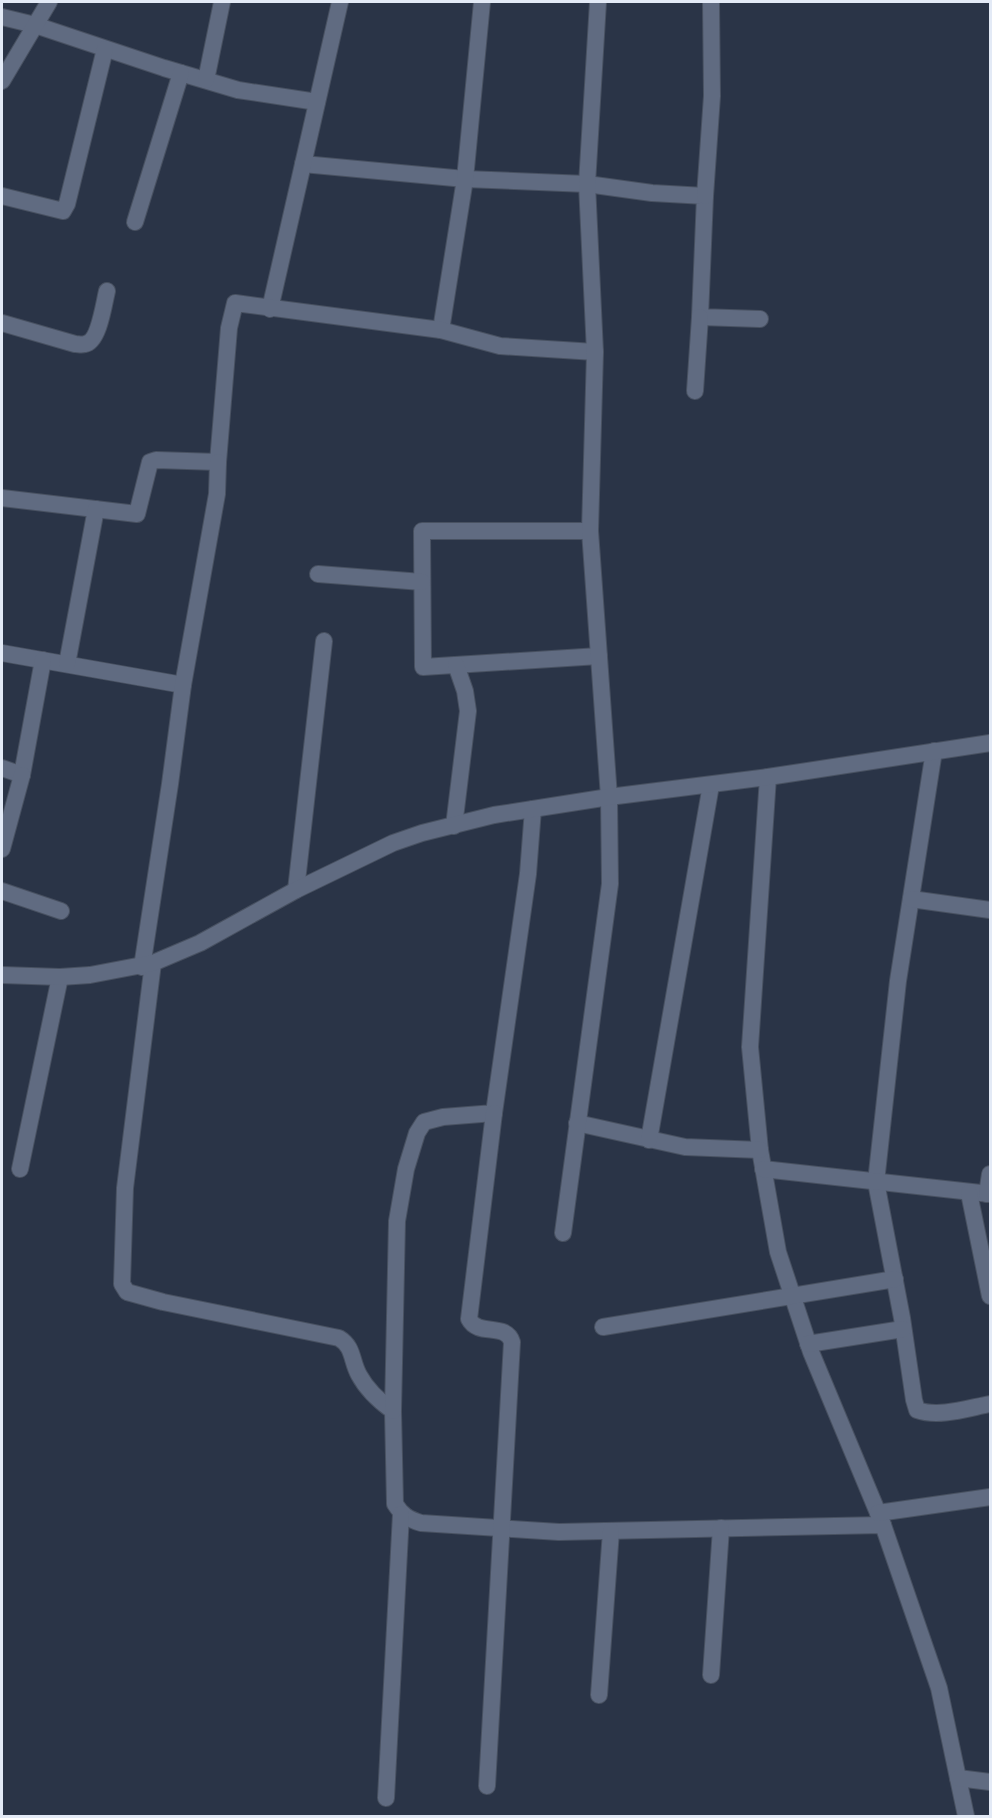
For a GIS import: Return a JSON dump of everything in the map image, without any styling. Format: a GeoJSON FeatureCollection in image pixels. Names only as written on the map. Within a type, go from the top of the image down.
{"type":"FeatureCollection","features":[{"type":"Feature","properties":{"kind":"street"},"geometry":{"type":"LineString","coordinates":[[2,81],[49,2]]}},
{"type":"Feature","properties":{"kind":"street"},"geometry":{"type":"LineString","coordinates":[[206,80],[222,2]]}},
{"type":"Feature","properties":{"kind":"street"},"geometry":{"type":"LineString","coordinates":[[270,309],[340,2]]}},
{"type":"Feature","properties":{"kind":"street"},"geometry":{"type":"LineString","coordinates":[[441,330],[465,179],[482,2]]}},
{"type":"Feature","properties":{"kind":"street"},"geometry":{"type":"LineString","coordinates":[[563,1233],[610,884],[609,797],[590,531],[595,352],[587,184],[598,2]]}},
{"type":"Feature","properties":{"kind":"street"},"geometry":{"type":"LineString","coordinates":[[694,391],[712,96],[711,2]]}},
{"type":"Feature","properties":{"kind":"street"},"geometry":{"type":"LineString","coordinates":[[2,17],[35,25],[238,90],[317,102]]}},
{"type":"Feature","properties":{"kind":"street"},"geometry":{"type":"LineString","coordinates":[[2,196],[63,212],[67,204],[105,49]]}},
{"type":"Feature","properties":{"kind":"street"},"geometry":{"type":"LineString","coordinates":[[135,222],[181,73]]}},
{"type":"Feature","properties":{"kind":"street"},"geometry":{"type":"LineString","coordinates":[[303,164],[465,179],[587,184],[652,193],[705,196]]}},
{"type":"Feature","properties":{"kind":"street"},"geometry":{"type":"LineString","coordinates":[[2,322],[75,344],[86,344],[93,341],[96,334],[107,291]]}},
{"type":"Feature","properties":{"kind":"street"},"geometry":{"type":"LineString","coordinates":[[393,1410],[372,1394],[364,1384],[357,1372],[351,1349],[339,1338],[163,1302],[127,1292],[122,1284],[124,1188],[147,965],[183,684],[217,494],[229,327],[233,306],[237,303],[441,330],[500,346],[595,352]]}},
{"type":"Feature","properties":{"kind":"street"},"geometry":{"type":"LineString","coordinates":[[700,317],[760,319]]}},
{"type":"Feature","properties":{"kind":"street"},"geometry":{"type":"LineString","coordinates":[[2,498],[136,514],[150,462],[156,460],[218,462]]}},
{"type":"Feature","properties":{"kind":"street"},"geometry":{"type":"LineString","coordinates":[[67,664],[96,509]]}},
{"type":"Feature","properties":{"kind":"street"},"geometry":{"type":"LineString","coordinates":[[590,531],[422,531],[423,667],[599,656]]}},
{"type":"Feature","properties":{"kind":"street"},"geometry":{"type":"LineString","coordinates":[[318,574],[422,582]]}},
{"type":"Feature","properties":{"kind":"street"},"geometry":{"type":"LineString","coordinates":[[296,890],[324,641]]}},
{"type":"Feature","properties":{"kind":"street"},"geometry":{"type":"LineString","coordinates":[[2,653],[183,684]]}},
{"type":"Feature","properties":{"kind":"street"},"geometry":{"type":"LineString","coordinates":[[2,849],[22,775],[43,660]]}},
{"type":"Feature","properties":{"kind":"street"},"geometry":{"type":"LineString","coordinates":[[454,826],[468,711],[465,691],[456,665]]}},
{"type":"Feature","properties":{"kind":"street"},"geometry":{"type":"LineString","coordinates":[[2,975],[60,977],[90,975],[147,965],[200,943],[296,890],[393,843],[422,833],[494,815],[990,743]]}},
{"type":"Feature","properties":{"kind":"street"},"geometry":{"type":"LineString","coordinates":[[934,751],[898,981],[876,1182],[917,1410],[936,1413],[990,1404]]}},
{"type":"Feature","properties":{"kind":"street"},"geometry":{"type":"LineString","coordinates":[[2,768],[22,775]]}},
{"type":"Feature","properties":{"kind":"street"},"geometry":{"type":"LineString","coordinates":[[768,777],[750,1047],[760,1150],[778,1252],[808,1344],[881,1519],[939,1688],[966,1816]]}},
{"type":"Feature","properties":{"kind":"street"},"geometry":{"type":"LineString","coordinates":[[649,1140],[711,785]]}},
{"type":"Feature","properties":{"kind":"street"},"geometry":{"type":"LineString","coordinates":[[487,1786],[512,1342],[510,1336],[505,1332],[477,1328],[468,1319],[528,874],[533,808]]}},
{"type":"Feature","properties":{"kind":"street"},"geometry":{"type":"LineString","coordinates":[[2,891],[61,911]]}},
{"type":"Feature","properties":{"kind":"street"},"geometry":{"type":"LineString","coordinates":[[911,898],[990,910]]}},
{"type":"Feature","properties":{"kind":"street"},"geometry":{"type":"LineString","coordinates":[[20,1169],[60,977]]}},
{"type":"Feature","properties":{"kind":"street"},"geometry":{"type":"LineString","coordinates":[[494,1113],[442,1117],[424,1122],[417,1133],[406,1169],[397,1221],[393,1410],[395,1504],[401,1514],[421,1524],[559,1532],[721,1528],[881,1519],[990,1497]]}},
{"type":"Feature","properties":{"kind":"street"},"geometry":{"type":"LineString","coordinates":[[577,1123],[685,1147],[760,1150]]}},
{"type":"Feature","properties":{"kind":"street"},"geometry":{"type":"LineString","coordinates":[[763,1169],[989,1194],[990,1174]]}},
{"type":"Feature","properties":{"kind":"street"},"geometry":{"type":"LineString","coordinates":[[969,1193],[990,1296]]}},
{"type":"Feature","properties":{"kind":"street"},"geometry":{"type":"LineString","coordinates":[[603,1327],[895,1278]]}},
{"type":"Feature","properties":{"kind":"street"},"geometry":{"type":"LineString","coordinates":[[808,1344],[903,1329]]}},
{"type":"Feature","properties":{"kind":"street"},"geometry":{"type":"LineString","coordinates":[[386,1798],[401,1514]]}},
{"type":"Feature","properties":{"kind":"street"},"geometry":{"type":"LineString","coordinates":[[711,1675],[721,1528]]}},
{"type":"Feature","properties":{"kind":"street"},"geometry":{"type":"LineString","coordinates":[[599,1695],[611,1531]]}},
{"type":"Feature","properties":{"kind":"street"},"geometry":{"type":"LineString","coordinates":[[958,1778],[990,1782]]}}]}
